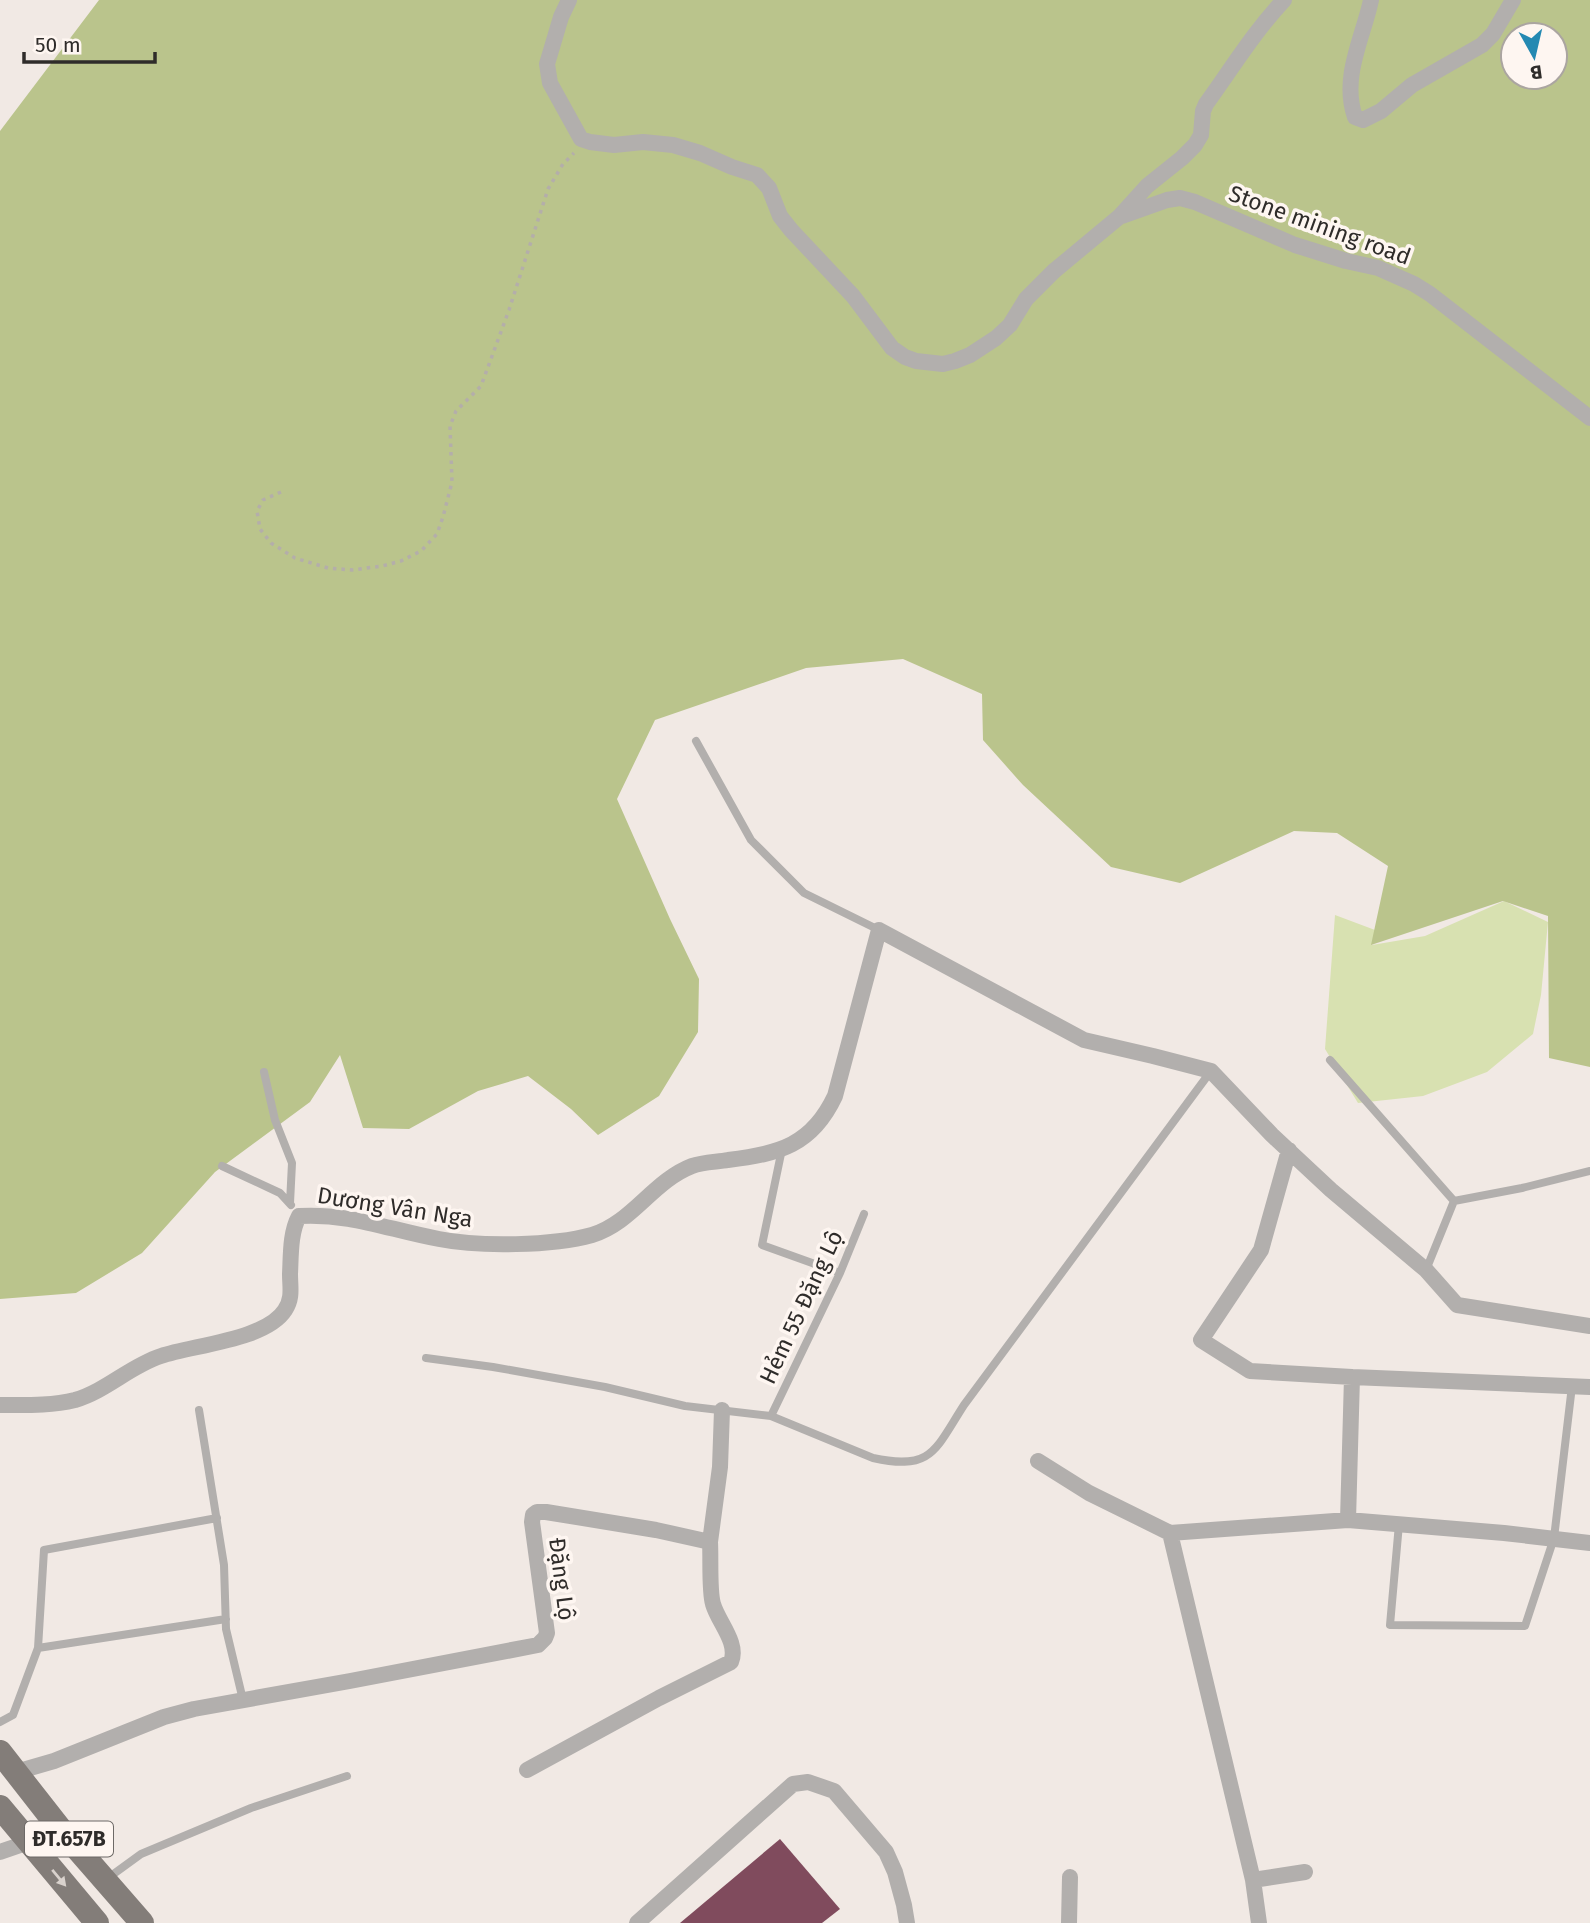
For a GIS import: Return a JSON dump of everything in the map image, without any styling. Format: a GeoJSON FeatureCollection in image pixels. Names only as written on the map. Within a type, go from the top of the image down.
{"type":"FeatureCollection","features":[{"type":"Feature","properties":{"kind":"main road","name":"ĐT.657B"},"geometry":{"type":"LineString","coordinates":[[0,1752],[61,1829],[142,1923]]}},
{"type":"Feature","properties":{"kind":"main road","name":"ĐT.657B"},"geometry":{"type":"LineString","coordinates":[[0,1807],[97,1923]]}},
{"type":"Feature","properties":{"kind":"main road"},"geometry":{"type":"LineString","coordinates":[[29,1842],[61,1829]]}},
{"type":"Feature","properties":{"kind":"street"},"geometry":{"type":"LineString","coordinates":[[569,0],[547,64],[550,83],[581,139]]}},
{"type":"Feature","properties":{"kind":"street","name":"Stone mining road"},"geometry":{"type":"LineString","coordinates":[[581,139],[614,145],[643,142],[674,145],[757,175],[769,188],[785,223],[853,296],[892,348],[905,357],[930,364],[955,361],[990,342],[1010,325],[1026,299],[1054,271],[1119,217],[1147,186],[1195,145],[1201,135],[1206,104],[1244,47],[1284,0]]}},
{"type":"Feature","properties":{"kind":"street"},"geometry":{"type":"LineString","coordinates":[[1371,0],[1357,45],[1350,94],[1355,117],[1363,120],[1381,111],[1412,85],[1482,45],[1493,34],[1513,0]]}},
{"type":"Feature","properties":{"kind":"street","name":"Stone mining road"},"geometry":{"type":"LineString","coordinates":[[1119,217],[1180,198],[1295,245],[1378,268],[1415,284],[1430,294],[1590,418]]}},
{"type":"Feature","properties":{"kind":"street"},"geometry":{"type":"LineString","coordinates":[[878,930],[1084,1040],[1211,1071],[1331,1190],[1426,1270],[1457,1305],[1590,1326]]}},
{"type":"Feature","properties":{"kind":"street","name":"Dương Vân Nga"},"geometry":{"type":"LineString","coordinates":[[0,1405],[48,1404],[77,1399],[161,1356],[243,1335],[277,1320],[291,1297],[294,1210],[366,1221],[458,1242],[554,1242],[594,1234],[612,1227],[674,1176],[693,1165],[747,1158],[782,1149],[806,1137],[827,1113],[835,1096],[878,930]]}},
{"type":"Feature","properties":{"kind":"street"},"geometry":{"type":"LineString","coordinates":[[1289,1150],[1261,1250],[1201,1340],[1250,1371],[1590,1387]]}},
{"type":"Feature","properties":{"kind":"street"},"geometry":{"type":"LineString","coordinates":[[1348,1520],[1352,1377]]}},
{"type":"Feature","properties":{"kind":"street"},"geometry":{"type":"LineString","coordinates":[[527,1770],[731,1662],[734,1656],[731,1644],[712,1603],[710,1542],[720,1466],[722,1410]]}},
{"type":"Feature","properties":{"kind":"street"},"geometry":{"type":"LineString","coordinates":[[1038,1461],[1089,1493],[1170,1533],[1348,1520],[1590,1543]]}},
{"type":"Feature","properties":{"kind":"street","name":"Đặng Lộ"},"geometry":{"type":"LineString","coordinates":[[16,1772],[54,1761],[164,1717],[194,1709],[538,1645],[547,1633],[533,1514],[546,1512],[710,1542]]}},
{"type":"Feature","properties":{"kind":"street"},"geometry":{"type":"LineString","coordinates":[[1170,1533],[1253,1880],[1259,1923]]}},
{"type":"Feature","properties":{"kind":"street"},"geometry":{"type":"LineString","coordinates":[[638,1923],[793,1784],[808,1782],[834,1791],[886,1852],[895,1872],[907,1923]]}},
{"type":"Feature","properties":{"kind":"street"},"geometry":{"type":"LineString","coordinates":[[0,1852],[29,1842]]}},
{"type":"Feature","properties":{"kind":"street"},"geometry":{"type":"LineString","coordinates":[[1253,1880],[1305,1872]]}},
{"type":"Feature","properties":{"kind":"street"},"geometry":{"type":"LineString","coordinates":[[1069,1923],[1070,1877]]}},
{"type":"Feature","properties":{"kind":"lane"},"geometry":{"type":"LineString","coordinates":[[696,741],[751,840],[804,893],[878,930]]}},
{"type":"Feature","properties":{"kind":"lane"},"geometry":{"type":"LineString","coordinates":[[1330,1060],[1454,1200]]}},
{"type":"Feature","properties":{"kind":"lane"},"geometry":{"type":"LineString","coordinates":[[426,1358],[605,1387],[685,1406],[771,1416],[873,1458],[916,1461],[934,1451],[964,1405],[1211,1071]]}},
{"type":"Feature","properties":{"kind":"lane"},"geometry":{"type":"LineString","coordinates":[[264,1072],[275,1120],[292,1163],[294,1210]]}},
{"type":"Feature","properties":{"kind":"lane"},"geometry":{"type":"LineString","coordinates":[[782,1149],[761,1245],[839,1273]]}},
{"type":"Feature","properties":{"kind":"lane"},"geometry":{"type":"LineString","coordinates":[[222,1166],[280,1193],[294,1210]]}},
{"type":"Feature","properties":{"kind":"lane"},"geometry":{"type":"LineString","coordinates":[[1454,1200],[1522,1188],[1590,1171]]}},
{"type":"Feature","properties":{"kind":"lane"},"geometry":{"type":"LineString","coordinates":[[1426,1270],[1454,1200]]}},
{"type":"Feature","properties":{"kind":"lane","name":"Hẻm 55 Đặng Lộ"},"geometry":{"type":"LineString","coordinates":[[771,1416],[864,1214]]}},
{"type":"Feature","properties":{"kind":"lane"},"geometry":{"type":"LineString","coordinates":[[1399,1524],[1391,1625],[1525,1626],[1553,1538],[1572,1386]]}},
{"type":"Feature","properties":{"kind":"lane"},"geometry":{"type":"LineString","coordinates":[[199,1410],[224,1565],[226,1629],[243,1700]]}},
{"type":"Feature","properties":{"kind":"lane"},"geometry":{"type":"LineString","coordinates":[[0,1722],[13,1716],[38,1648],[44,1550],[217,1518]]}},
{"type":"Feature","properties":{"kind":"lane"},"geometry":{"type":"LineString","coordinates":[[38,1648],[226,1619]]}},
{"type":"Feature","properties":{"kind":"lane"},"geometry":{"type":"LineString","coordinates":[[106,1880],[141,1854],[251,1808],[347,1776]]}},
{"type":"Feature","properties":{"kind":"path"},"geometry":{"type":"LineString","coordinates":[[281,492],[263,500],[257,511],[260,529],[271,543],[295,558],[328,568],[352,570],[401,561],[421,551],[437,534],[452,482],[450,426],[456,411],[481,386],[548,189],[575,152],[581,139]]}},
{"type":"Feature","properties":{"kind":"green space"},"geometry":{"type":"Polygon","coordinates":[[[99,0],[1590,0],[1590,1067],[1549,1058],[1548,916],[1503,901],[1371,945],[1388,866],[1337,833],[1294,831],[1180,883],[1111,867],[1023,785],[983,740],[982,694],[903,659],[806,668],[655,720],[617,799],[699,979],[698,1032],[659,1096],[598,1135],[571,1109],[528,1076],[478,1091],[409,1129],[363,1128],[340,1055],[310,1102],[215,1172],[142,1253],[76,1293],[0,1299],[0,131],[99,0]]]}},
{"type":"Feature","properties":{"kind":"green space"},"geometry":{"type":"Polygon","coordinates":[[[1504,901],[1548,922],[1541,995],[1533,1034],[1487,1072],[1423,1096],[1358,1103],[1325,1049],[1335,915],[1375,930],[1372,945],[1425,936],[1504,901]]]}},
{"type":"Feature","properties":{"kind":"building"},"geometry":{"type":"Polygon","coordinates":[[[780,1839],[840,1909],[822,1923],[680,1923],[780,1839]]]}}]}
